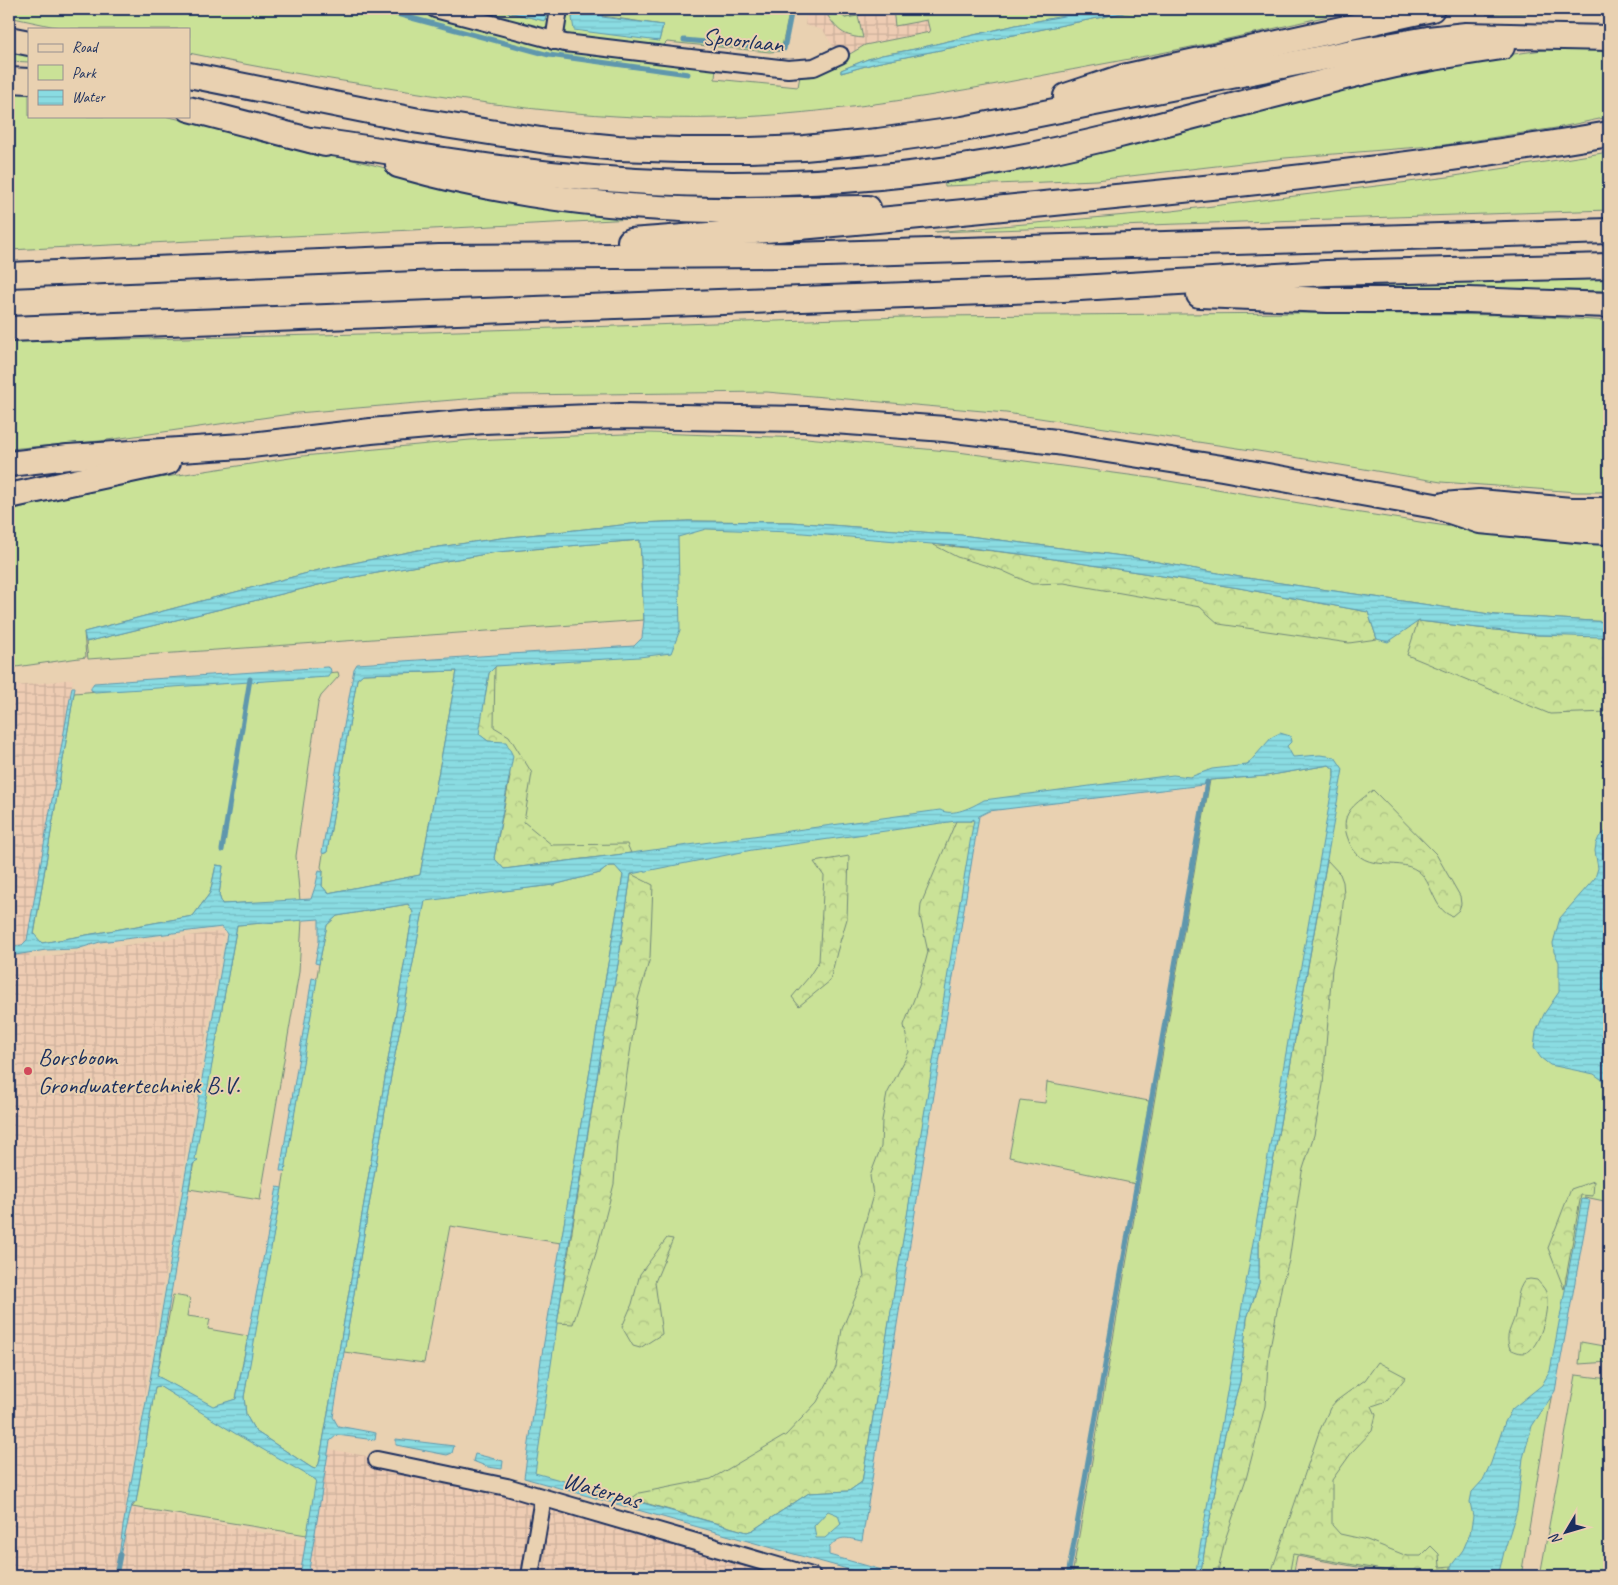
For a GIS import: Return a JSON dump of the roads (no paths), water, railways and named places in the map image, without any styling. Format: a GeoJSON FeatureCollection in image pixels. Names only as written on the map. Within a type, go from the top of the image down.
{"type":"FeatureCollection","features":[{"type":"Feature","properties":{"kind":"highway"},"geometry":{"type":"LineString","coordinates":[[962,129],[1123,77],[1432,9]]}},
{"type":"Feature","properties":{"kind":"highway"},"geometry":{"type":"LineString","coordinates":[[190,75],[476,131],[547,141],[618,148],[700,150],[804,148],[878,141],[962,129],[1394,44],[1466,35],[1609,38]]}},
{"type":"Feature","properties":{"kind":"highway"},"geometry":{"type":"LineString","coordinates":[[311,140],[550,174],[624,181],[752,184],[874,178],[982,164],[1074,146],[1384,68],[1468,52],[1563,38]]}},
{"type":"Feature","properties":{"kind":"highway"},"geometry":{"type":"LineString","coordinates":[[9,39],[28,43]]}},
{"type":"Feature","properties":{"kind":"highway"},"geometry":{"type":"LineString","coordinates":[[9,80],[28,81]]}},
{"type":"Feature","properties":{"kind":"highway"},"geometry":{"type":"LineString","coordinates":[[190,109],[311,140],[433,175],[556,197],[627,205],[712,210],[814,208],[1000,209]]}},
{"type":"Feature","properties":{"kind":"highway"},"geometry":{"type":"LineString","coordinates":[[9,275],[439,256],[815,227],[1270,181],[1479,154],[1609,134]]}},
{"type":"Feature","properties":{"kind":"highway"},"geometry":{"type":"LineString","coordinates":[[439,256],[792,255],[1609,231]]}},
{"type":"Feature","properties":{"kind":"highway"},"geometry":{"type":"LineString","coordinates":[[9,329],[1063,289],[1327,274],[1609,266]]}},
{"type":"Feature","properties":{"kind":"highway"},"geometry":{"type":"LineString","coordinates":[[1063,289],[1328,300],[1469,300],[1609,305]]}},
{"type":"Feature","properties":{"kind":"highway"},"geometry":{"type":"LineString","coordinates":[[9,464],[68,457],[243,446],[371,431],[512,420],[664,416],[806,418],[936,428],[1056,442],[1168,459],[1435,506],[1480,521],[1587,532],[1609,532]]}},
{"type":"Feature","properties":{"kind":"highway"},"geometry":{"type":"LineString","coordinates":[[9,496],[243,446]]}},
{"type":"Feature","properties":{"kind":"highway"},"geometry":{"type":"LineString","coordinates":[[1435,506],[1479,502],[1571,510],[1609,510]]}},
{"type":"Feature","properties":{"kind":"street","name":"Spoorlaan"},"geometry":{"type":"LineString","coordinates":[[435,9],[578,46],[788,69],[814,67],[840,55]]}},
{"type":"Feature","properties":{"kind":"street"},"geometry":{"type":"LineString","coordinates":[[554,41],[559,9]]}},
{"type":"Feature","properties":{"kind":"street","name":"Waterpas"},"geometry":{"type":"LineString","coordinates":[[377,1460],[507,1487],[812,1576]]}},
{"type":"Feature","properties":{"kind":"street"},"geometry":{"type":"LineString","coordinates":[[530,1576],[543,1498]]}},
{"type":"Feature","properties":{"kind":"water"},"geometry":{"type":"Polygon","coordinates":[[[496,9],[547,9],[545,21],[496,9]]]}},
{"type":"Feature","properties":{"kind":"water"},"geometry":{"type":"Polygon","coordinates":[[[576,9],[603,9],[602,17],[663,25],[659,41],[574,30],[572,18],[576,9]]]}},
{"type":"Feature","properties":{"kind":"water"},"geometry":{"type":"Polygon","coordinates":[[[1101,9],[1142,9],[876,63],[841,73],[841,70],[882,55],[1016,25],[1101,9]]]}},
{"type":"Feature","properties":{"kind":"water"},"geometry":{"type":"Polygon","coordinates":[[[688,521],[791,522],[961,535],[1130,557],[1240,577],[1496,615],[1609,622],[1609,636],[1600,637],[1538,635],[1419,621],[1388,642],[1377,639],[1368,612],[1239,588],[1028,555],[955,546],[791,532],[706,529],[678,537],[680,630],[671,653],[639,657],[496,666],[489,673],[479,734],[488,741],[506,742],[513,756],[494,858],[504,869],[940,810],[956,812],[984,800],[1173,775],[1190,777],[1212,769],[1247,765],[1272,737],[1280,733],[1290,736],[1291,742],[1287,746],[1293,757],[1320,755],[1335,757],[1343,769],[1259,1241],[1259,1283],[1247,1318],[1240,1381],[1224,1438],[1200,1576],[1195,1576],[1334,777],[1334,769],[1329,765],[1266,776],[1210,780],[1203,785],[989,811],[979,816],[862,1541],[844,1538],[829,1548],[829,1555],[903,1576],[872,1576],[524,1478],[541,1360],[623,875],[615,866],[609,866],[600,873],[553,885],[425,901],[392,1070],[333,1417],[338,1426],[376,1433],[375,1440],[337,1435],[330,1441],[308,1576],[300,1576],[316,1480],[236,1434],[159,1386],[155,1387],[136,1502],[132,1505],[118,1564],[123,1526],[227,934],[222,927],[100,942],[77,949],[46,950],[9,956],[9,947],[22,945],[27,940],[72,687],[75,687],[34,934],[42,943],[193,916],[210,893],[216,865],[223,866],[219,895],[222,904],[311,899],[319,870],[323,871],[322,886],[328,893],[420,875],[457,671],[363,674],[357,679],[327,852],[323,854],[354,669],[357,664],[634,646],[642,638],[644,620],[640,540],[497,552],[343,579],[86,642],[84,632],[319,570],[418,550],[501,538],[640,523],[688,521]],[[974,819],[971,821],[956,821],[752,850],[631,874],[618,964],[568,1250],[535,1473],[747,1532],[753,1530],[809,1493],[849,1491],[862,1482],[974,819]],[[408,904],[337,916],[327,925],[319,964],[315,963],[319,941],[319,919],[237,925],[195,1159],[198,1161],[193,1164],[157,1376],[213,1406],[236,1399],[277,1187],[282,1188],[244,1397],[246,1415],[255,1431],[315,1469],[319,1464],[339,1351],[413,912],[408,904]],[[828,1511],[814,1526],[816,1538],[825,1538],[841,1524],[838,1515],[828,1511]]]}},
{"type":"Feature","properties":{"kind":"water"},"geometry":{"type":"Polygon","coordinates":[[[327,667],[331,671],[328,677],[95,692],[91,690],[94,683],[327,667]]]}},
{"type":"Feature","properties":{"kind":"water"},"geometry":{"type":"Polygon","coordinates":[[[1609,829],[1609,1081],[1605,1082],[1594,1074],[1550,1065],[1541,1058],[1534,1048],[1536,1032],[1544,1014],[1559,992],[1559,962],[1554,952],[1553,943],[1560,918],[1595,878],[1598,868],[1595,851],[1596,844],[1599,837],[1609,829]]]}},
{"type":"Feature","properties":{"kind":"water"},"geometry":{"type":"Polygon","coordinates":[[[312,978],[317,979],[285,1171],[280,1171],[312,978]]]}},
{"type":"Feature","properties":{"kind":"water"},"geometry":{"type":"Polygon","coordinates":[[[1582,1199],[1590,1200],[1555,1391],[1532,1426],[1523,1458],[1517,1510],[1498,1576],[1451,1576],[1451,1566],[1463,1550],[1470,1534],[1473,1516],[1470,1502],[1472,1492],[1483,1480],[1505,1422],[1512,1409],[1542,1385],[1550,1371],[1582,1199]]]}},
{"type":"Feature","properties":{"kind":"water"},"geometry":{"type":"Polygon","coordinates":[[[396,1439],[454,1446],[452,1453],[447,1455],[396,1445],[396,1439]]]}},
{"type":"Feature","properties":{"kind":"water"},"geometry":{"type":"Polygon","coordinates":[[[475,1454],[503,1461],[502,1469],[488,1467],[473,1461],[475,1454]]]}},
{"type":"Feature","properties":{"kind":"waterway"},"geometry":{"type":"LineString","coordinates":[[378,9],[549,55],[688,74]]}},
{"type":"Feature","properties":{"kind":"waterway"},"geometry":{"type":"LineString","coordinates":[[684,40],[784,49],[792,9]]}},
{"type":"Feature","properties":{"kind":"waterway"},"geometry":{"type":"LineString","coordinates":[[222,850],[250,679]]}},
{"type":"Feature","properties":{"kind":"waterway"},"geometry":{"type":"LineString","coordinates":[[1068,1576],[1207,782]]}},
{"type":"Feature","properties":{"kind":"waterway"},"geometry":{"type":"LineString","coordinates":[[116,1576],[120,1555]]}},
{"type":"Feature","properties":{"kind":"place","name":"Borsboom Grondwatertechniek B.V."},"geometry":{"type":"Point","coordinates":[28,1071]}}]}
